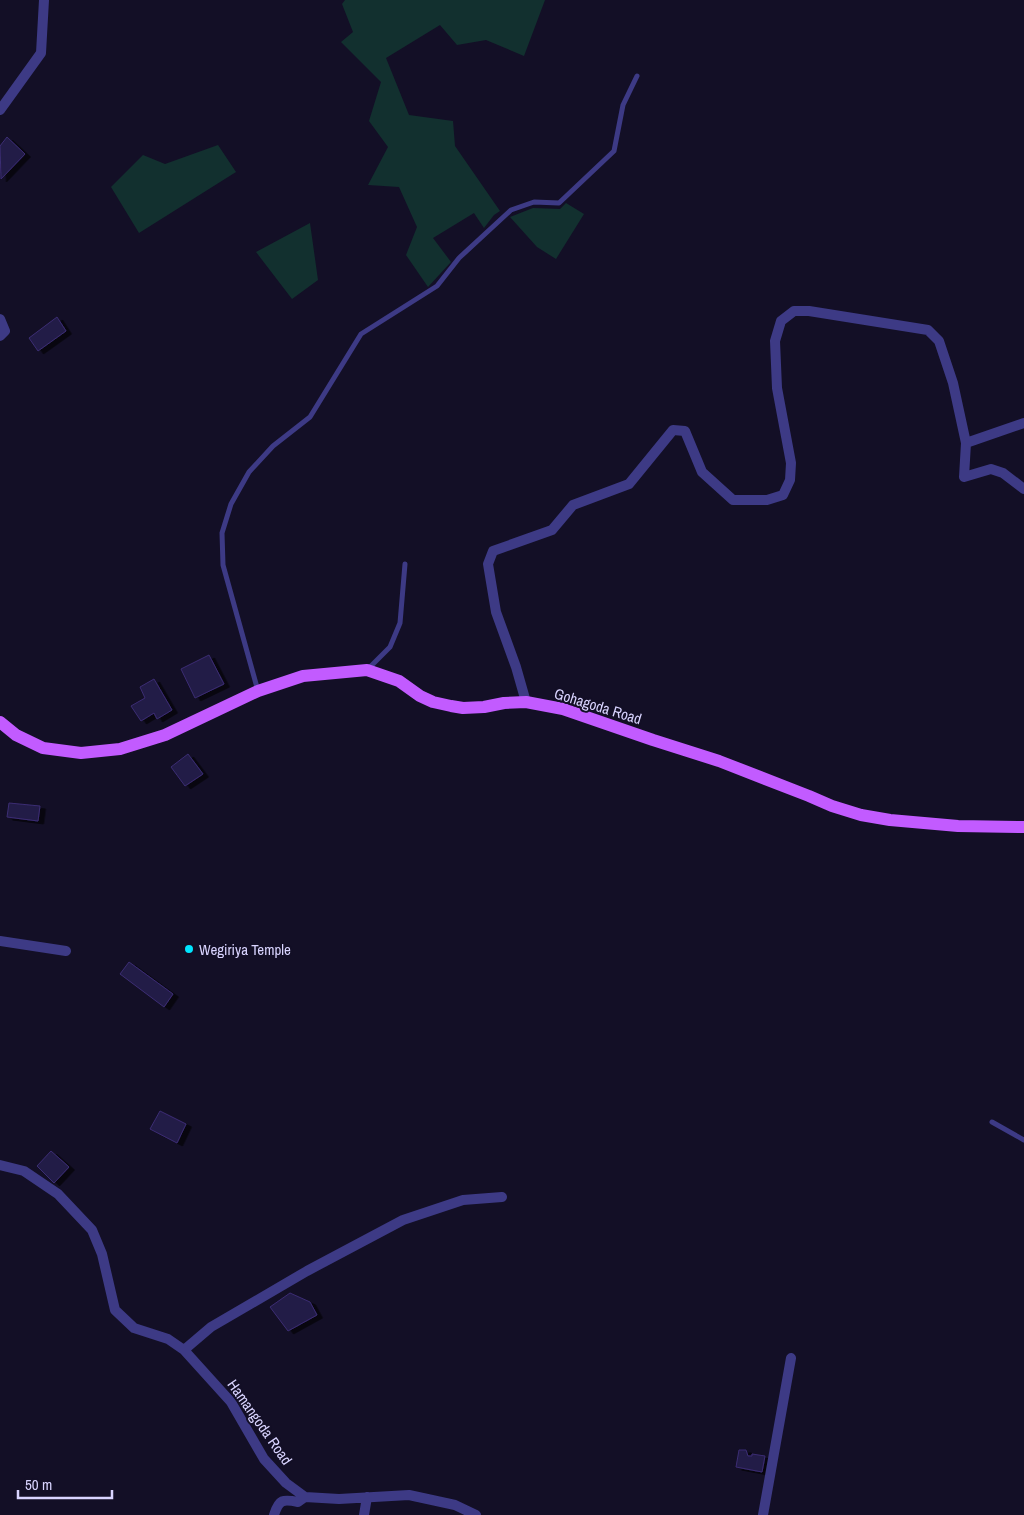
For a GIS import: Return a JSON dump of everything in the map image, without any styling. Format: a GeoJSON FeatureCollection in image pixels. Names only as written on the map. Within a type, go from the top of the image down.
{"type":"FeatureCollection","features":[{"type":"Feature","properties":{"kind":"main road","name":"Gohagoda Road"},"geometry":{"type":"LineString","coordinates":[[0,722],[16,735],[43,748],[82,753],[120,749],[165,735],[258,691],[303,676],[367,670],[399,681],[420,696],[451,706],[477,708],[504,703],[526,702],[563,709],[719,761],[832,806],[861,815],[890,820],[958,826],[1024,827]]}},
{"type":"Feature","properties":{"kind":"street"},"geometry":{"type":"LineString","coordinates":[[0,110],[41,54],[44,0]]}},
{"type":"Feature","properties":{"kind":"street"},"geometry":{"type":"LineString","coordinates":[[526,702],[516,667],[496,612],[488,564],[493,551],[552,530],[573,504],[629,484],[672,430],[685,431],[702,472],[733,500],[767,500],[783,495],[790,480],[791,463],[777,388],[775,341],[781,321],[794,312],[809,311],[928,330],[939,341],[954,384],[966,444],[964,477],[991,469],[1003,473],[1024,489]]}},
{"type":"Feature","properties":{"kind":"street"},"geometry":{"type":"LineString","coordinates":[[0,319],[5,331],[0,336]]}},
{"type":"Feature","properties":{"kind":"street"},"geometry":{"type":"LineString","coordinates":[[966,444],[1024,423]]}},
{"type":"Feature","properties":{"kind":"street"},"geometry":{"type":"LineString","coordinates":[[0,941],[66,951]]}},
{"type":"Feature","properties":{"kind":"street","name":"Hamangoda Road"},"geometry":{"type":"LineString","coordinates":[[0,1164],[24,1172],[58,1194],[92,1230],[102,1254],[115,1310],[134,1328],[168,1339],[184,1350],[231,1402],[264,1459],[286,1483],[306,1497]]}},
{"type":"Feature","properties":{"kind":"street"},"geometry":{"type":"LineString","coordinates":[[184,1350],[219,1323],[307,1271],[403,1220],[464,1200],[502,1197]]}},
{"type":"Feature","properties":{"kind":"street"},"geometry":{"type":"LineString","coordinates":[[763,1515],[791,1358]]}},
{"type":"Feature","properties":{"kind":"street"},"geometry":{"type":"LineString","coordinates":[[274,1515],[276,1506],[280,1502],[286,1500],[298,1502],[306,1497],[339,1499],[409,1495],[455,1505],[476,1515]]}},
{"type":"Feature","properties":{"kind":"street"},"geometry":{"type":"LineString","coordinates":[[364,1515],[367,1497]]}},
{"type":"Feature","properties":{"kind":"lane"},"geometry":{"type":"LineString","coordinates":[[258,691],[223,566],[222,534],[231,504],[249,472],[273,446],[310,417],[361,334],[437,286],[459,258],[511,210],[534,202],[559,203],[614,150],[623,105],[637,76]]}},
{"type":"Feature","properties":{"kind":"lane"},"geometry":{"type":"LineString","coordinates":[[367,670],[390,647],[400,623],[405,564]]}},
{"type":"Feature","properties":{"kind":"lane"},"geometry":{"type":"LineString","coordinates":[[992,1122],[1024,1140]]}},
{"type":"Feature","properties":{"kind":"green space"},"geometry":{"type":"Polygon","coordinates":[[[345,0],[545,0],[524,56],[486,40],[457,45],[440,25],[386,58],[409,115],[453,121],[455,146],[500,211],[494,215],[484,228],[474,213],[433,238],[451,262],[428,287],[406,255],[417,227],[399,187],[368,185],[388,147],[369,121],[381,82],[341,42],[353,32],[342,4],[345,0]]]}},
{"type":"Feature","properties":{"kind":"green space"},"geometry":{"type":"Polygon","coordinates":[[[218,145],[236,172],[139,233],[111,187],[143,155],[165,164],[218,145]]]}},
{"type":"Feature","properties":{"kind":"green space"},"geometry":{"type":"Polygon","coordinates":[[[566,203],[584,214],[556,259],[537,247],[510,217],[533,208],[560,209],[566,203]]]}},
{"type":"Feature","properties":{"kind":"green space"},"geometry":{"type":"Polygon","coordinates":[[[310,223],[318,280],[292,299],[256,252],[310,223]]]}},
{"type":"Feature","properties":{"kind":"building"},"geometry":{"type":"Polygon","coordinates":[[[7,137],[25,154],[1,179],[0,146],[7,137]]]}},
{"type":"Feature","properties":{"kind":"building"},"geometry":{"type":"Polygon","coordinates":[[[57,317],[66,331],[38,351],[29,338],[57,317]]]}},
{"type":"Feature","properties":{"kind":"building"},"geometry":{"type":"Polygon","coordinates":[[[209,655],[224,684],[195,698],[181,669],[209,655]]]}},
{"type":"Feature","properties":{"kind":"building"},"geometry":{"type":"Polygon","coordinates":[[[154,679],[172,710],[157,719],[154,713],[141,721],[131,706],[145,698],[140,687],[154,679]]]}},
{"type":"Feature","properties":{"kind":"building"},"geometry":{"type":"Polygon","coordinates":[[[188,754],[203,774],[185,786],[171,767],[188,754]]]}},
{"type":"Feature","properties":{"kind":"building"},"geometry":{"type":"Polygon","coordinates":[[[9,803],[40,806],[38,821],[7,817],[9,803]]]}},
{"type":"Feature","properties":{"kind":"building"},"geometry":{"type":"Polygon","coordinates":[[[129,962],[173,994],[164,1007],[120,974],[129,962]]]}},
{"type":"Feature","properties":{"kind":"building"},"geometry":{"type":"Polygon","coordinates":[[[160,1111],[186,1124],[177,1143],[150,1129],[160,1111]]]}},
{"type":"Feature","properties":{"kind":"building"},"geometry":{"type":"Polygon","coordinates":[[[51,1151],[69,1167],[54,1183],[37,1166],[51,1151]]]}},
{"type":"Feature","properties":{"kind":"building"},"geometry":{"type":"Polygon","coordinates":[[[290,1293],[310,1302],[317,1315],[288,1331],[270,1307],[290,1293]]]}},
{"type":"Feature","properties":{"kind":"building"},"geometry":{"type":"Polygon","coordinates":[[[739,1450],[746,1450],[748,1456],[752,1456],[752,1454],[765,1456],[762,1472],[736,1467],[739,1450]]]}},
{"type":"Feature","properties":{"kind":"place","name":"Wegiriya Temple"},"geometry":{"type":"Point","coordinates":[189,949]}}]}
